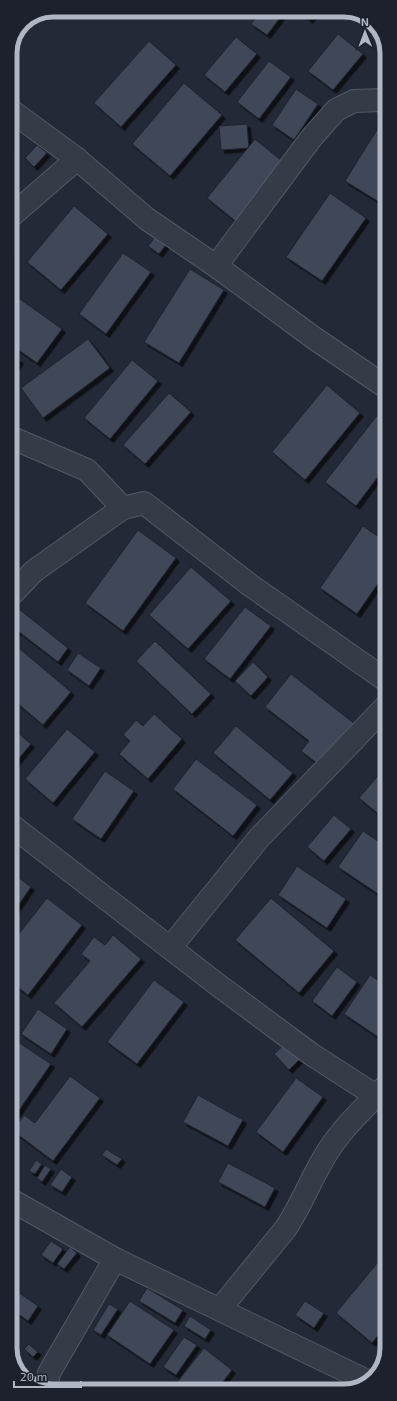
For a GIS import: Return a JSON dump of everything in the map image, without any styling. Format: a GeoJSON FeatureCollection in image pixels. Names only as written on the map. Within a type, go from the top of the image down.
{"type":"FeatureCollection","features":[{"type":"Feature","properties":{"kind":"street"},"geometry":{"type":"LineString","coordinates":[[216,266],[312,137],[336,110],[354,101],[380,100]]}},
{"type":"Feature","properties":{"kind":"street"},"geometry":{"type":"LineString","coordinates":[[17,115],[77,159],[147,219],[216,266],[314,338],[380,383]]}},
{"type":"Feature","properties":{"kind":"street"},"geometry":{"type":"LineString","coordinates":[[17,211],[77,159]]}},
{"type":"Feature","properties":{"kind":"street"},"geometry":{"type":"LineString","coordinates":[[17,440],[87,470],[123,508]]}},
{"type":"Feature","properties":{"kind":"street"},"geometry":{"type":"LineString","coordinates":[[17,589],[34,571],[123,508],[144,503],[250,585],[380,677]]}},
{"type":"Feature","properties":{"kind":"street"},"geometry":{"type":"LineString","coordinates":[[170,948],[259,838],[380,712]]}},
{"type":"Feature","properties":{"kind":"street"},"geometry":{"type":"LineString","coordinates":[[17,830],[311,1054],[380,1090]]}},
{"type":"Feature","properties":{"kind":"street"},"geometry":{"type":"LineString","coordinates":[[220,1309],[290,1222],[310,1181],[333,1144],[347,1125],[380,1092]]}},
{"type":"Feature","properties":{"kind":"street"},"geometry":{"type":"LineString","coordinates":[[17,1203],[115,1259],[362,1379]]}},
{"type":"Feature","properties":{"kind":"street"},"geometry":{"type":"LineString","coordinates":[[47,1383],[50,1373],[115,1259]]}},
{"type":"Feature","properties":{"kind":"building"},"geometry":{"type":"Polygon","coordinates":[[[256,17],[281,17],[267,35],[251,24],[256,17]]]}},
{"type":"Feature","properties":{"kind":"building"},"geometry":{"type":"Polygon","coordinates":[[[338,34],[363,54],[333,90],[308,71],[338,34]]]}},
{"type":"Feature","properties":{"kind":"building"},"geometry":{"type":"Polygon","coordinates":[[[236,37],[257,54],[225,92],[204,75],[236,37]]]}},
{"type":"Feature","properties":{"kind":"building"},"geometry":{"type":"Polygon","coordinates":[[[149,41],[176,65],[121,127],[94,103],[149,41]]]}},
{"type":"Feature","properties":{"kind":"building"},"geometry":{"type":"Polygon","coordinates":[[[269,61],[291,77],[259,119],[237,102],[269,61]]]}},
{"type":"Feature","properties":{"kind":"building"},"geometry":{"type":"Polygon","coordinates":[[[184,83],[222,115],[170,176],[132,144],[184,83]]]}},
{"type":"Feature","properties":{"kind":"building"},"geometry":{"type":"Polygon","coordinates":[[[296,89],[318,104],[294,140],[272,125],[296,89]]]}},
{"type":"Feature","properties":{"kind":"building"},"geometry":{"type":"Polygon","coordinates":[[[247,124],[249,148],[221,150],[219,126],[247,124]]]}},
{"type":"Feature","properties":{"kind":"building"},"geometry":{"type":"Polygon","coordinates":[[[380,125],[380,200],[379,202],[345,181],[380,125]]]}},
{"type":"Feature","properties":{"kind":"building"},"geometry":{"type":"Polygon","coordinates":[[[255,139],[287,165],[239,224],[207,198],[255,139]]]}},
{"type":"Feature","properties":{"kind":"building"},"geometry":{"type":"Polygon","coordinates":[[[37,145],[47,153],[34,167],[25,158],[37,145]]]}},
{"type":"Feature","properties":{"kind":"building"},"geometry":{"type":"Polygon","coordinates":[[[330,193],[366,218],[322,281],[286,257],[330,193]]]}},
{"type":"Feature","properties":{"kind":"building"},"geometry":{"type":"Polygon","coordinates":[[[74,206],[108,234],[61,290],[27,262],[74,206]]]}},
{"type":"Feature","properties":{"kind":"building"},"geometry":{"type":"Polygon","coordinates":[[[161,229],[172,237],[159,254],[148,246],[161,229]]]}},
{"type":"Feature","properties":{"kind":"building"},"geometry":{"type":"Polygon","coordinates":[[[123,253],[151,272],[106,334],[79,314],[123,253]]]}},
{"type":"Feature","properties":{"kind":"building"},"geometry":{"type":"Polygon","coordinates":[[[190,269],[224,290],[179,363],[144,342],[190,269]]]}},
{"type":"Feature","properties":{"kind":"building"},"geometry":{"type":"Polygon","coordinates":[[[17,297],[62,329],[37,363],[17,349],[17,297]]]}},
{"type":"Feature","properties":{"kind":"building"},"geometry":{"type":"Polygon","coordinates":[[[88,339],[110,368],[43,418],[21,388],[88,339]]]}},
{"type":"Feature","properties":{"kind":"building"},"geometry":{"type":"Polygon","coordinates":[[[132,360],[158,381],[110,439],[84,418],[132,360]]]}},
{"type":"Feature","properties":{"kind":"building"},"geometry":{"type":"Polygon","coordinates":[[[327,385],[360,413],[305,480],[272,452],[327,385]]]}},
{"type":"Feature","properties":{"kind":"building"},"geometry":{"type":"Polygon","coordinates":[[[169,393],[191,412],[145,464],[123,445],[169,393]]]}},
{"type":"Feature","properties":{"kind":"building"},"geometry":{"type":"Polygon","coordinates":[[[379,413],[380,414],[380,474],[356,506],[325,482],[379,413]]]}},
{"type":"Feature","properties":{"kind":"building"},"geometry":{"type":"Polygon","coordinates":[[[363,526],[380,538],[380,581],[357,614],[320,588],[363,526]]]}},
{"type":"Feature","properties":{"kind":"building"},"geometry":{"type":"Polygon","coordinates":[[[138,530],[176,558],[123,631],[85,603],[138,530]]]}},
{"type":"Feature","properties":{"kind":"building"},"geometry":{"type":"Polygon","coordinates":[[[191,567],[231,601],[188,649],[149,615],[191,567]]]}},
{"type":"Feature","properties":{"kind":"building"},"geometry":{"type":"Polygon","coordinates":[[[245,607],[271,626],[230,679],[204,659],[245,607]]]}},
{"type":"Feature","properties":{"kind":"building"},"geometry":{"type":"Polygon","coordinates":[[[19,609],[68,648],[58,662],[18,631],[17,632],[17,611],[19,609]]]}},
{"type":"Feature","properties":{"kind":"building"},"geometry":{"type":"Polygon","coordinates":[[[155,641],[211,694],[192,714],[136,661],[155,641]]]}},
{"type":"Feature","properties":{"kind":"building"},"geometry":{"type":"Polygon","coordinates":[[[17,646],[71,692],[43,725],[17,703],[17,646]]]}},
{"type":"Feature","properties":{"kind":"building"},"geometry":{"type":"Polygon","coordinates":[[[78,653],[101,668],[89,686],[67,670],[78,653]]]}},
{"type":"Feature","properties":{"kind":"building"},"geometry":{"type":"Polygon","coordinates":[[[253,662],[268,677],[251,696],[235,681],[253,662]]]}},
{"type":"Feature","properties":{"kind":"building"},"geometry":{"type":"Polygon","coordinates":[[[291,674],[355,724],[322,767],[301,751],[309,741],[265,707],[291,674]]]}},
{"type":"Feature","properties":{"kind":"building"},"geometry":{"type":"Polygon","coordinates":[[[154,714],[182,739],[148,779],[119,754],[130,741],[123,735],[136,720],[143,726],[154,714]]]}},
{"type":"Feature","properties":{"kind":"building"},"geometry":{"type":"Polygon","coordinates":[[[236,726],[293,773],[270,800],[213,753],[236,726]]]}},
{"type":"Feature","properties":{"kind":"building"},"geometry":{"type":"Polygon","coordinates":[[[67,729],[95,752],[53,803],[25,779],[67,729]]]}},
{"type":"Feature","properties":{"kind":"building"},"geometry":{"type":"Polygon","coordinates":[[[17,732],[31,744],[17,761],[17,732]]]}},
{"type":"Feature","properties":{"kind":"building"},"geometry":{"type":"Polygon","coordinates":[[[196,759],[257,805],[233,836],[173,789],[196,759]]]}},
{"type":"Feature","properties":{"kind":"building"},"geometry":{"type":"Polygon","coordinates":[[[105,771],[134,791],[101,839],[72,819],[105,771]]]}},
{"type":"Feature","properties":{"kind":"building"},"geometry":{"type":"Polygon","coordinates":[[[380,773],[380,815],[359,798],[380,773]]]}},
{"type":"Feature","properties":{"kind":"building"},"geometry":{"type":"Polygon","coordinates":[[[334,815],[351,829],[324,861],[307,847],[334,815]]]}},
{"type":"Feature","properties":{"kind":"building"},"geometry":{"type":"Polygon","coordinates":[[[363,831],[380,842],[380,895],[338,867],[363,831]]]}},
{"type":"Feature","properties":{"kind":"building"},"geometry":{"type":"Polygon","coordinates":[[[297,866],[346,899],[327,928],[278,895],[297,866]]]}},
{"type":"Feature","properties":{"kind":"building"},"geometry":{"type":"Polygon","coordinates":[[[17,876],[31,887],[17,907],[17,876]]]}},
{"type":"Feature","properties":{"kind":"building"},"geometry":{"type":"Polygon","coordinates":[[[47,898],[82,925],[28,995],[17,987],[17,936],[47,898]]]}},
{"type":"Feature","properties":{"kind":"building"},"geometry":{"type":"Polygon","coordinates":[[[271,898],[334,951],[299,993],[235,940],[271,898]]]}},
{"type":"Feature","properties":{"kind":"building"},"geometry":{"type":"Polygon","coordinates":[[[113,935],[141,959],[82,1027],[54,1003],[90,961],[81,954],[94,937],[105,945],[113,935]]]}},
{"type":"Feature","properties":{"kind":"building"},"geometry":{"type":"Polygon","coordinates":[[[337,967],[357,982],[332,1016],[312,1001],[337,967]]]}},
{"type":"Feature","properties":{"kind":"building"},"geometry":{"type":"Polygon","coordinates":[[[370,975],[380,981],[380,1038],[344,1014],[370,975]]]}},
{"type":"Feature","properties":{"kind":"building"},"geometry":{"type":"Polygon","coordinates":[[[154,980],[184,1002],[137,1064],[107,1042],[154,980]]]}},
{"type":"Feature","properties":{"kind":"building"},"geometry":{"type":"Polygon","coordinates":[[[38,1009],[67,1029],[51,1054],[21,1034],[38,1009]]]}},
{"type":"Feature","properties":{"kind":"building"},"geometry":{"type":"Polygon","coordinates":[[[18,1042],[51,1064],[17,1113],[18,1042]]]}},
{"type":"Feature","properties":{"kind":"building"},"geometry":{"type":"Polygon","coordinates":[[[287,1042],[302,1057],[289,1070],[274,1054],[287,1042]]]}},
{"type":"Feature","properties":{"kind":"building"},"geometry":{"type":"Polygon","coordinates":[[[70,1076],[100,1098],[53,1161],[17,1134],[17,1125],[24,1115],[35,1123],[70,1076]]]}},
{"type":"Feature","properties":{"kind":"building"},"geometry":{"type":"Polygon","coordinates":[[[296,1078],[323,1097],[283,1152],[256,1132],[296,1078]]]}},
{"type":"Feature","properties":{"kind":"building"},"geometry":{"type":"Polygon","coordinates":[[[198,1095],[243,1120],[228,1146],[183,1122],[198,1095]]]}},
{"type":"Feature","properties":{"kind":"building"},"geometry":{"type":"Polygon","coordinates":[[[106,1149],[122,1159],[117,1165],[102,1155],[106,1149]]]}},
{"type":"Feature","properties":{"kind":"building"},"geometry":{"type":"Polygon","coordinates":[[[36,1160],[42,1164],[35,1174],[29,1171],[36,1160]]]}},
{"type":"Feature","properties":{"kind":"building"},"geometry":{"type":"Polygon","coordinates":[[[228,1163],[275,1188],[265,1207],[218,1182],[228,1163]]]}},
{"type":"Feature","properties":{"kind":"building"},"geometry":{"type":"Polygon","coordinates":[[[45,1165],[51,1169],[42,1182],[37,1178],[45,1165]]]}},
{"type":"Feature","properties":{"kind":"building"},"geometry":{"type":"Polygon","coordinates":[[[61,1169],[72,1177],[62,1192],[50,1185],[61,1169]]]}},
{"type":"Feature","properties":{"kind":"building"},"geometry":{"type":"Polygon","coordinates":[[[51,1241],[63,1249],[53,1263],[41,1255],[51,1241]]]}},
{"type":"Feature","properties":{"kind":"building"},"geometry":{"type":"Polygon","coordinates":[[[70,1247],[77,1253],[64,1269],[57,1264],[70,1247]]]}},
{"type":"Feature","properties":{"kind":"building"},"geometry":{"type":"Polygon","coordinates":[[[380,1260],[380,1333],[372,1343],[336,1313],[380,1260]]]}},
{"type":"Feature","properties":{"kind":"building"},"geometry":{"type":"Polygon","coordinates":[[[147,1288],[183,1310],[175,1323],[139,1301],[147,1288]]]}},
{"type":"Feature","properties":{"kind":"building"},"geometry":{"type":"Polygon","coordinates":[[[17,1291],[38,1306],[28,1321],[17,1313],[17,1291]]]}},
{"type":"Feature","properties":{"kind":"building"},"geometry":{"type":"Polygon","coordinates":[[[130,1301],[174,1330],[150,1364],[107,1335],[130,1301]]]}},
{"type":"Feature","properties":{"kind":"building"},"geometry":{"type":"Polygon","coordinates":[[[305,1301],[324,1313],[314,1328],[295,1315],[305,1301]]]}},
{"type":"Feature","properties":{"kind":"building"},"geometry":{"type":"Polygon","coordinates":[[[109,1304],[118,1309],[101,1335],[93,1330],[109,1304]]]}},
{"type":"Feature","properties":{"kind":"building"},"geometry":{"type":"Polygon","coordinates":[[[190,1316],[211,1330],[205,1339],[184,1326],[190,1316]]]}},
{"type":"Feature","properties":{"kind":"building"},"geometry":{"type":"Polygon","coordinates":[[[184,1337],[197,1345],[176,1375],[163,1367],[184,1337]]]}},
{"type":"Feature","properties":{"kind":"building"},"geometry":{"type":"Polygon","coordinates":[[[29,1344],[38,1352],[33,1357],[24,1349],[29,1344]]]}},
{"type":"Feature","properties":{"kind":"building"},"geometry":{"type":"Polygon","coordinates":[[[204,1348],[232,1370],[222,1383],[224,1384],[176,1384],[204,1348]]]}}]}
